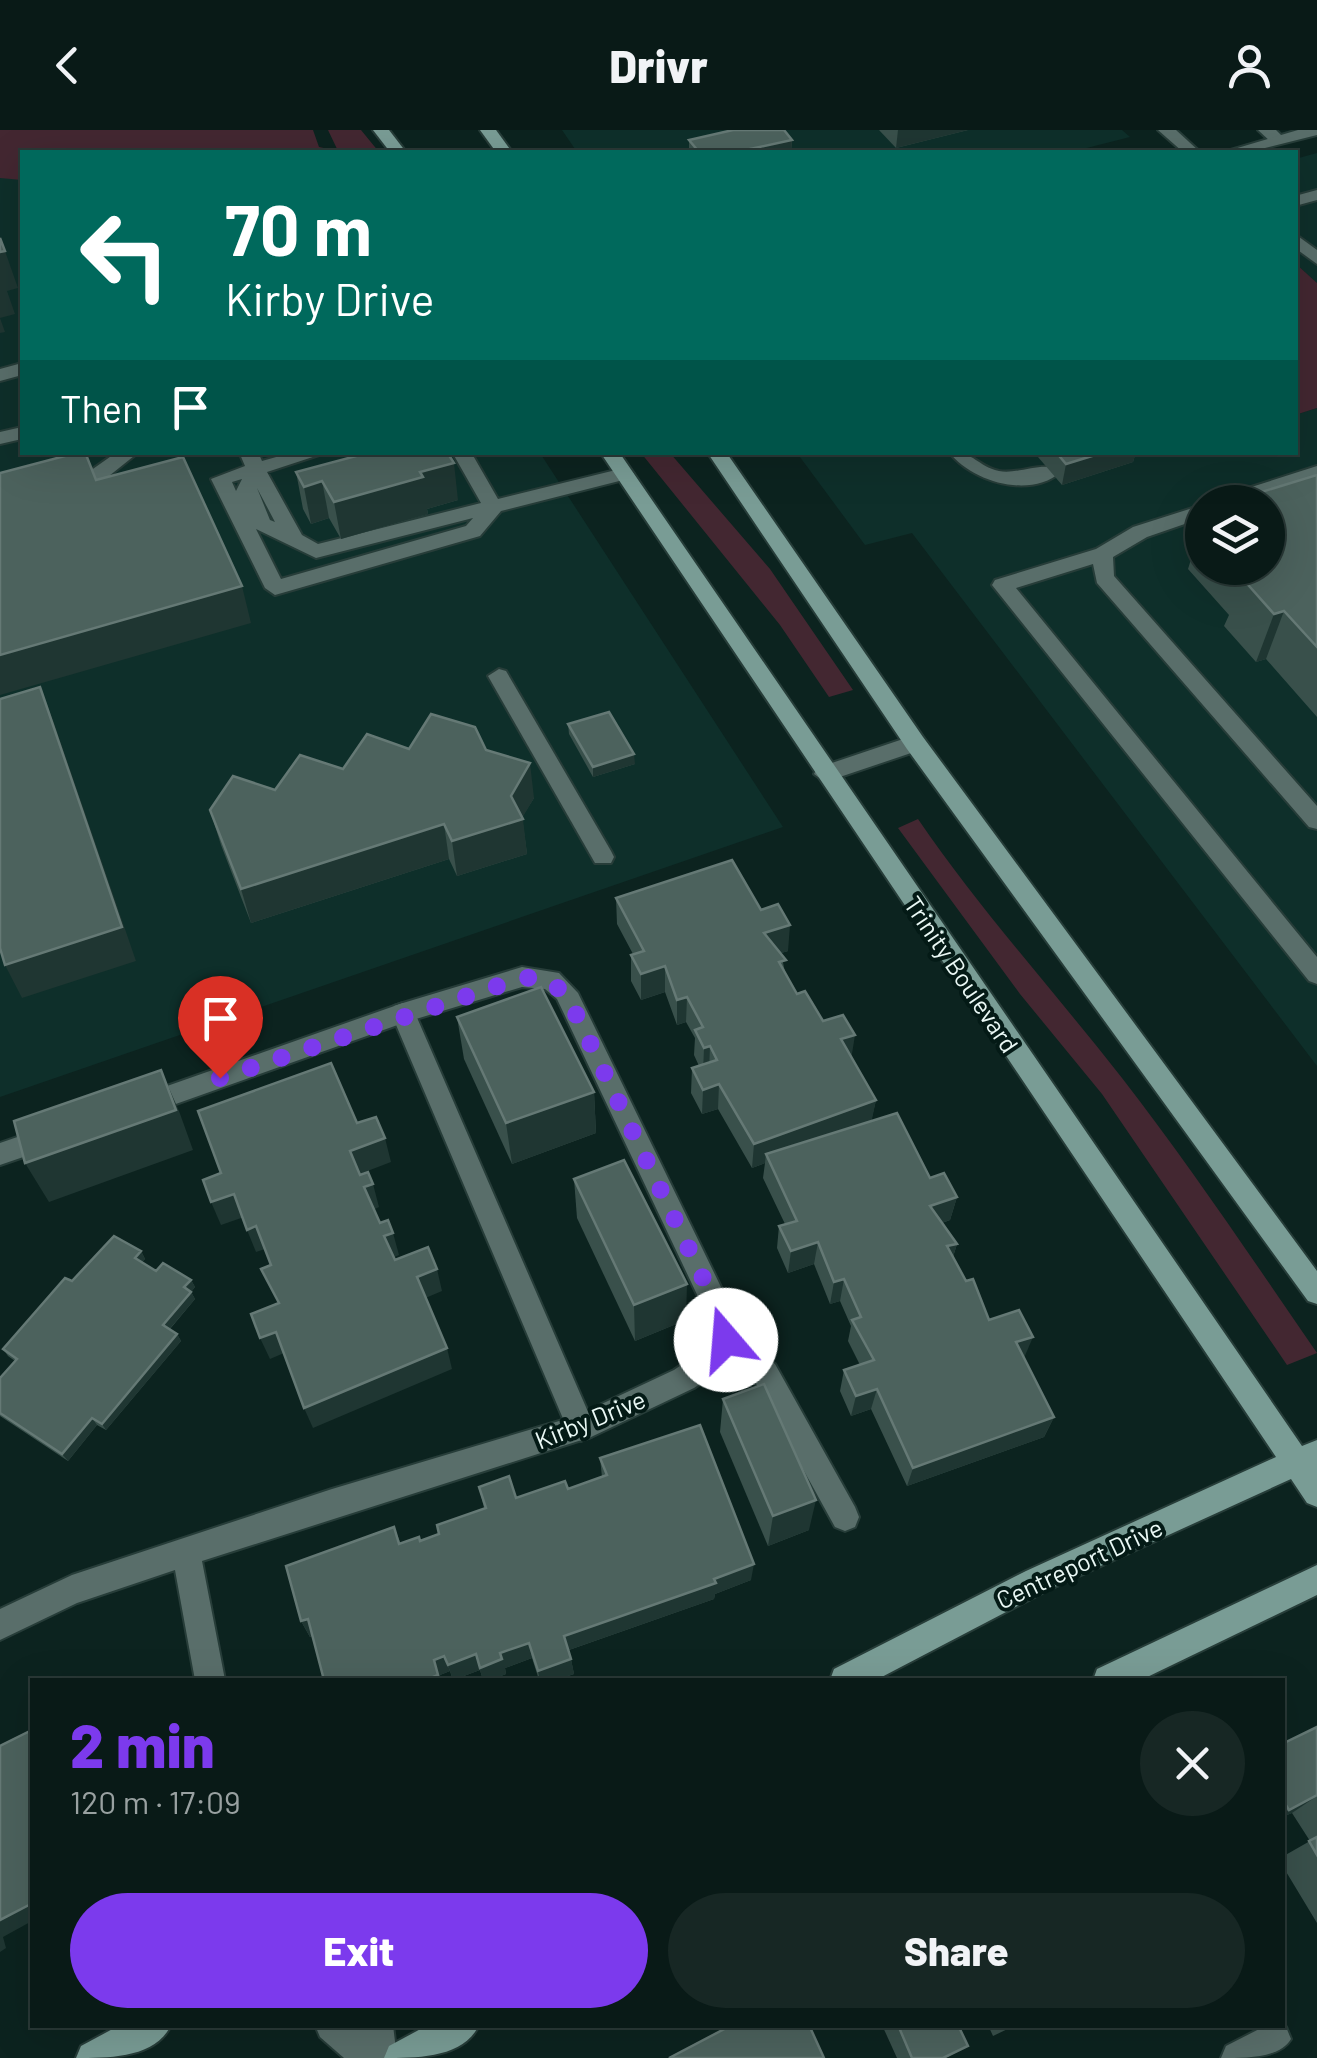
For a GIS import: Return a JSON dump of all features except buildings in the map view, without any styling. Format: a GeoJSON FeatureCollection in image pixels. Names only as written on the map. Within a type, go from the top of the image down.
{"type":"FeatureCollection","features":[{"type":"Feature","properties":{"kind":"main road"},"geometry":{"type":"LineString","coordinates":[[381,130],[396,150]]}},
{"type":"Feature","properties":{"kind":"main road","name":"Trinity Boulevard"},"geometry":{"type":"LineString","coordinates":[[611,455],[825,774],[1306,1458],[1317,1494]]}},
{"type":"Feature","properties":{"kind":"main road"},"geometry":{"type":"LineString","coordinates":[[718,455],[916,743],[1317,1292]]}},
{"type":"Feature","properties":{"kind":"main road","name":"Centreport Drive"},"geometry":{"type":"LineString","coordinates":[[849,1678],[1036,1581],[1306,1458]]}},
{"type":"Feature","properties":{"kind":"main road"},"geometry":{"type":"LineString","coordinates":[[1112,1678],[1317,1580]]}},
{"type":"Feature","properties":{"kind":"main road"},"geometry":{"type":"LineString","coordinates":[[93,2058],[148,2028]]}},
{"type":"Feature","properties":{"kind":"main road"},"geometry":{"type":"LineString","coordinates":[[402,2058],[457,2028]]}},
{"type":"Feature","properties":{"kind":"street"},"geometry":{"type":"LineString","coordinates":[[1166,130],[1190,150]]}},
{"type":"Feature","properties":{"kind":"street"},"geometry":{"type":"LineString","coordinates":[[1237,150],[1272,135],[1317,130]]}},
{"type":"Feature","properties":{"kind":"street"},"geometry":{"type":"LineString","coordinates":[[1298,243],[1317,259]]}},
{"type":"Feature","properties":{"kind":"street"},"geometry":{"type":"LineString","coordinates":[[0,501],[97,476],[126,455]]}},
{"type":"Feature","properties":{"kind":"street"},"geometry":{"type":"LineString","coordinates":[[297,455],[252,461],[221,478],[275,588],[473,530],[493,508]]}},
{"type":"Feature","properties":{"kind":"street"},"geometry":{"type":"LineString","coordinates":[[462,455],[493,508]]}},
{"type":"Feature","properties":{"kind":"street"},"geometry":{"type":"LineString","coordinates":[[961,455],[982,474],[997,479],[1010,481],[1051,472]]}},
{"type":"Feature","properties":{"kind":"street"},"geometry":{"type":"LineString","coordinates":[[252,461],[294,539],[303,548],[328,550],[467,511],[493,508],[624,474]]}},
{"type":"Feature","properties":{"kind":"street"},"geometry":{"type":"LineString","coordinates":[[1278,485],[1317,472]]}},
{"type":"Feature","properties":{"kind":"street"},"geometry":{"type":"LineString","coordinates":[[1185,517],[1140,532],[1103,554],[1002,585],[1317,974]]}},
{"type":"Feature","properties":{"kind":"street"},"geometry":{"type":"LineString","coordinates":[[1103,554],[1104,578],[1317,821]]}},
{"type":"Feature","properties":{"kind":"street"},"geometry":{"type":"LineString","coordinates":[[500,676],[604,857]]}},
{"type":"Feature","properties":{"kind":"street"},"geometry":{"type":"LineString","coordinates":[[825,774],[916,743]]}},
{"type":"Feature","properties":{"kind":"street"},"geometry":{"type":"LineString","coordinates":[[110,1116],[403,1014],[522,978],[551,980],[566,993],[724,1322],[726,1340],[765,1374],[845,1516]]}},
{"type":"Feature","properties":{"kind":"street"},"geometry":{"type":"LineString","coordinates":[[403,1014],[581,1428]]}},
{"type":"Feature","properties":{"kind":"street"},"geometry":{"type":"LineString","coordinates":[[0,1154],[73,1129]]}},
{"type":"Feature","properties":{"kind":"street","name":"Kirby Drive"},"geometry":{"type":"LineString","coordinates":[[0,1625],[72,1590],[581,1428],[684,1378],[716,1357],[726,1340]]}},
{"type":"Feature","properties":{"kind":"street"},"geometry":{"type":"LineString","coordinates":[[186,1552],[210,1678]]}},
{"type":"Feature","properties":{"kind":"street"},"geometry":{"type":"LineString","coordinates":[[335,2028],[369,2058]]}},
{"type":"Feature","properties":{"kind":"street"},"geometry":{"type":"LineString","coordinates":[[376,2028],[380,2058]]}},
{"type":"Feature","properties":{"kind":"street"},"geometry":{"type":"LineString","coordinates":[[1238,2058],[1276,2041]]}},
{"type":"Feature","properties":{"kind":"shaded area"},"geometry":{"type":"Polygon","coordinates":[[[0,130],[313,130],[319,147],[333,150],[20,150],[20,180],[0,178],[0,130]]]}},
{"type":"Feature","properties":{"kind":"shaded area"},"geometry":{"type":"Polygon","coordinates":[[[328,130],[361,130],[377,150],[338,150],[328,130]]]}},
{"type":"Feature","properties":{"kind":"shaded area"},"geometry":{"type":"Polygon","coordinates":[[[562,130],[1122,130],[1130,137],[1079,150],[576,150],[562,130]]]}},
{"type":"Feature","properties":{"kind":"shaded area"},"geometry":{"type":"Polygon","coordinates":[[[1317,153],[1317,283],[1298,266],[1298,158],[1317,153]]]}},
{"type":"Feature","properties":{"kind":"shaded area"},"geometry":{"type":"Polygon","coordinates":[[[0,158],[20,159],[20,455],[541,455],[783,827],[0,1097],[0,158]]]}},
{"type":"Feature","properties":{"kind":"shaded area"},"geometry":{"type":"Polygon","coordinates":[[[1298,266],[1317,283],[1317,408],[1298,414],[1298,266]]]}},
{"type":"Feature","properties":{"kind":"shaded area"},"geometry":{"type":"Polygon","coordinates":[[[1317,408],[1317,1066],[912,533],[865,545],[798,455],[1298,455],[1298,414],[1317,408]]]}},
{"type":"Feature","properties":{"kind":"shaded area"},"geometry":{"type":"Polygon","coordinates":[[[643,455],[672,455],[770,569],[853,690],[829,697],[780,625],[643,455]]]}},
{"type":"Feature","properties":{"kind":"shaded area"},"geometry":{"type":"Polygon","coordinates":[[[918,819],[1148,1112],[1317,1353],[1287,1365],[1102,1094],[1020,994],[898,828],[918,819]]]}},
{"type":"Feature","properties":{"kind":"route"},"geometry":{"type":"LineString","coordinates":[[220,1078],[403,1014],[522,978],[551,980],[566,993],[724,1322],[726,1340]]}}]}
